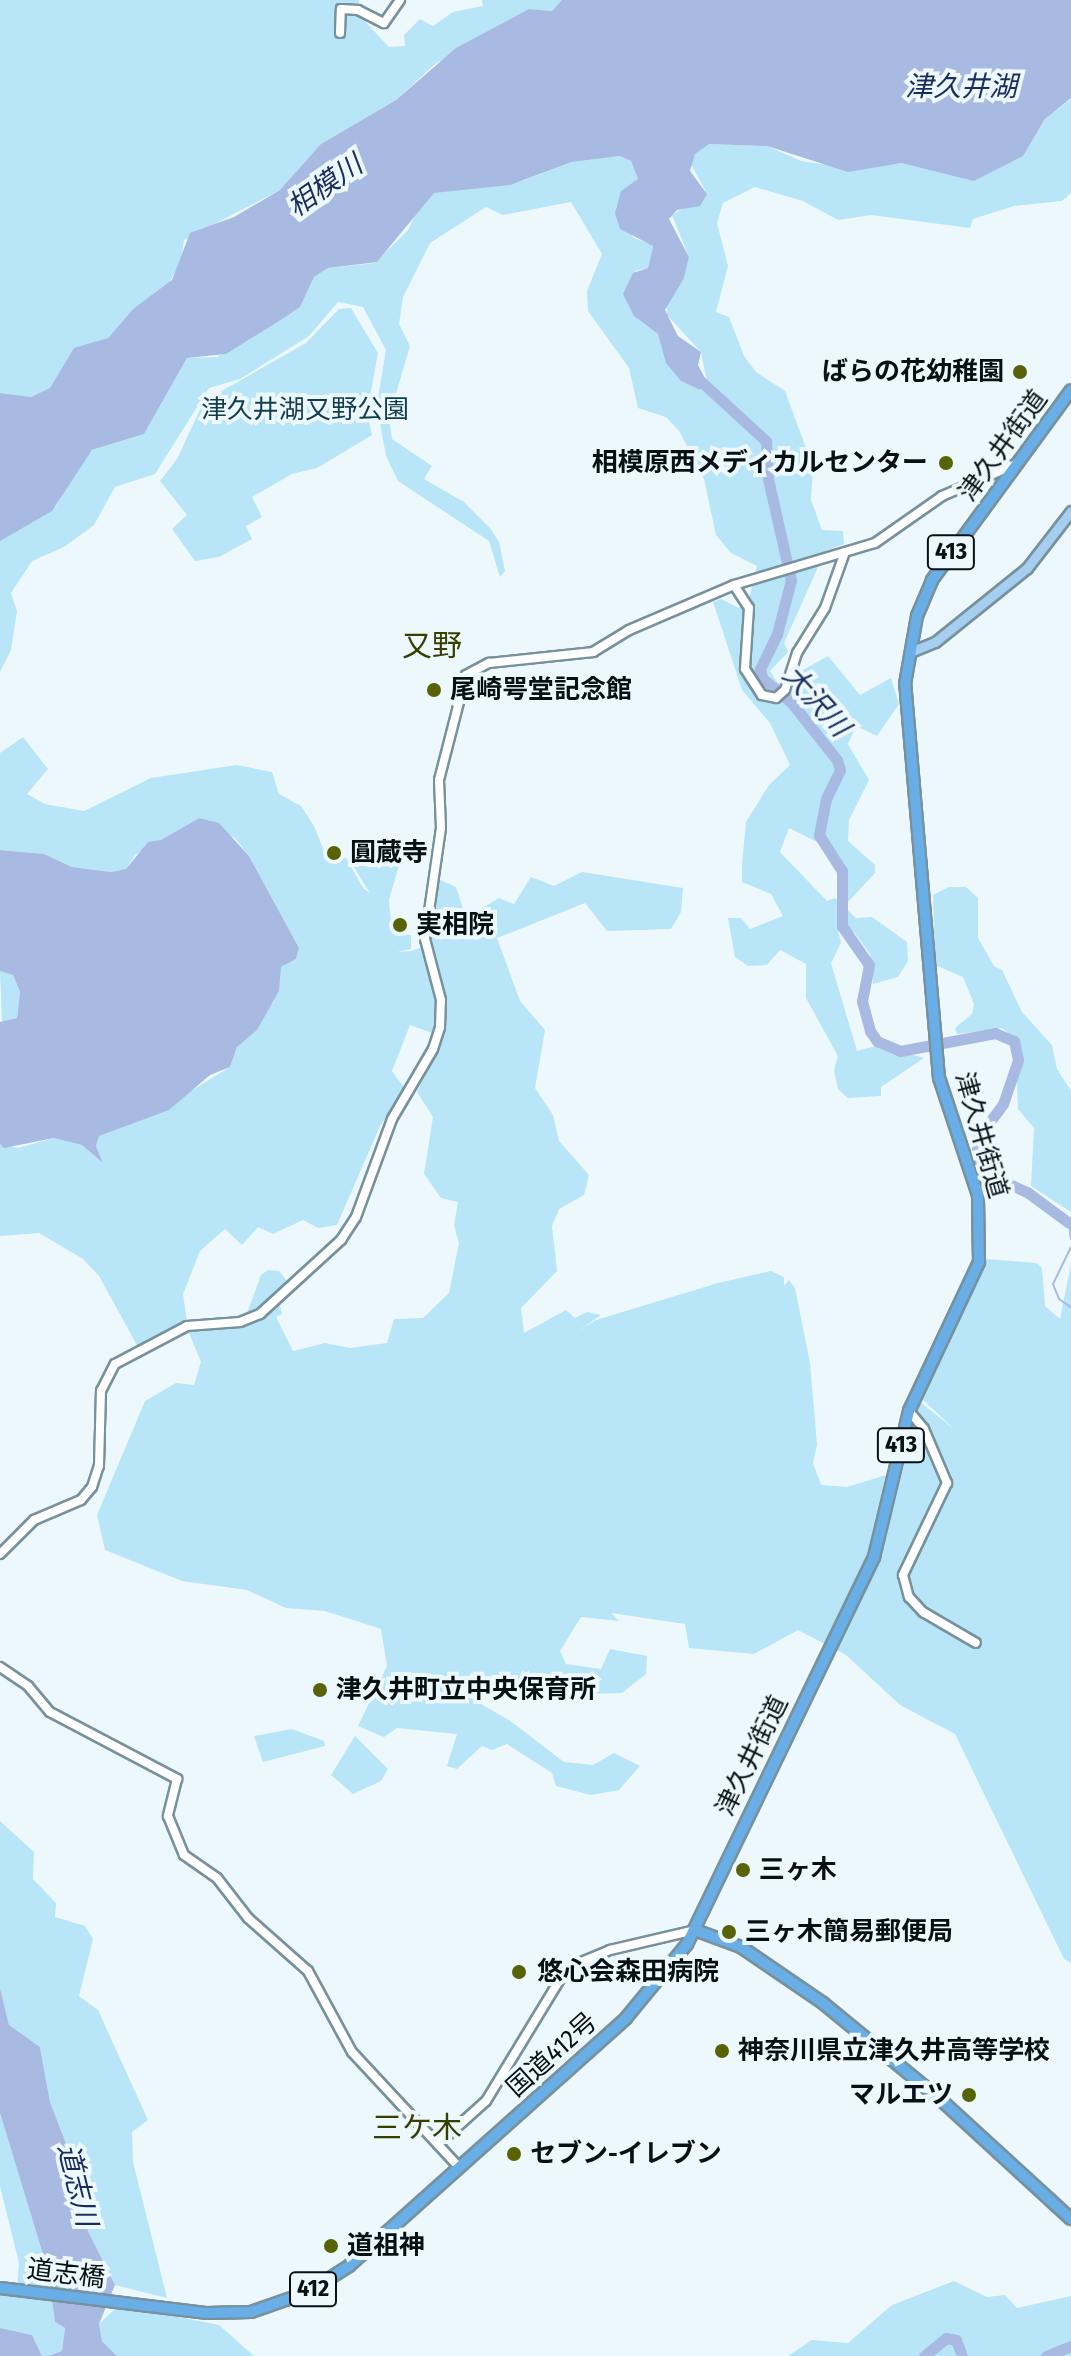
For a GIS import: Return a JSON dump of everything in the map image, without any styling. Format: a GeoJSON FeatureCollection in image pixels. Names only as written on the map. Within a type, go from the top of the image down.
{"type":"FeatureCollection","features":[{"type":"Feature","properties":{"kind":"highway","name":"津久井街道"},"geometry":{"type":"LineString","coordinates":[[695,1930],[877,1548],[909,1411],[969,1288],[981,1248],[978,1195],[950,1121],[936,1051],[906,710],[910,652],[917,616],[932,580],[1071,390]]}},
{"type":"Feature","properties":{"kind":"highway","name":"国道412号"},"geometry":{"type":"LineString","coordinates":[[128,2304],[225,2313],[286,2303],[349,2266],[639,2005],[695,1930]]}},
{"type":"Feature","properties":{"kind":"highway"},"geometry":{"type":"LineString","coordinates":[[695,1930],[751,1953],[847,2021],[1071,2219]]}},
{"type":"Feature","properties":{"kind":"highway","name":"道志橋"},"geometry":{"type":"LineString","coordinates":[[0,2288],[128,2304]]}},
{"type":"Feature","properties":{"kind":"main road"},"geometry":{"type":"LineString","coordinates":[[910,652],[935,642],[1027,568],[1071,511]]}},
{"type":"Feature","properties":{"kind":"street"},"geometry":{"type":"LineString","coordinates":[[340,33],[341,9],[358,10],[384,23],[400,0]]}},
{"type":"Feature","properties":{"kind":"street"},"geometry":{"type":"LineString","coordinates":[[0,1554],[34,1520],[81,1500],[92,1487],[99,1466],[101,1391],[115,1364],[187,1326],[240,1322],[260,1314],[341,1240],[356,1217],[392,1119],[433,1049],[440,1027],[441,1000],[425,939],[441,832],[439,780],[466,675],[489,663],[584,655],[629,630],[736,584],[845,552],[890,535],[930,504],[982,475],[1016,464]]}},
{"type":"Feature","properties":{"kind":"street"},"geometry":{"type":"LineString","coordinates":[[736,584],[749,608],[745,669],[762,695],[776,698],[785,690],[845,552]]}},
{"type":"Feature","properties":{"kind":"street"},"geometry":{"type":"LineString","coordinates":[[909,1411],[924,1429],[947,1483],[903,1575],[909,1597],[931,1618],[976,1643]]}},
{"type":"Feature","properties":{"kind":"street"},"geometry":{"type":"LineString","coordinates":[[0,1667],[28,1686],[58,1717],[177,1779],[168,1816],[184,1855],[217,1878],[248,1918],[308,1971],[352,2052],[459,2167]]}},
{"type":"Feature","properties":{"kind":"street"},"geometry":{"type":"LineString","coordinates":[[438,2144],[486,2101],[567,1968],[610,1950],[695,1930]]}},
{"type":"Feature","properties":{"kind":"green space"},"geometry":{"type":"Polygon","coordinates":[[[0,0],[359,0],[360,16],[389,47],[405,46],[404,35],[420,19],[433,26],[453,12],[483,6],[482,0],[562,0],[552,11],[529,9],[435,64],[396,100],[331,138],[280,190],[184,240],[181,261],[168,285],[133,309],[108,338],[64,367],[51,388],[31,397],[0,393],[0,0]]]}},
{"type":"Feature","properties":{"kind":"green space"},"geometry":{"type":"Polygon","coordinates":[[[1071,99],[1071,193],[1062,201],[1014,206],[973,219],[970,228],[871,215],[838,220],[803,201],[755,187],[723,203],[717,223],[728,266],[716,312],[729,317],[744,356],[756,372],[785,391],[813,467],[811,500],[822,530],[843,531],[844,544],[825,551],[784,643],[788,652],[770,671],[777,682],[788,686],[801,671],[828,656],[860,695],[891,678],[899,704],[877,736],[856,726],[848,744],[869,780],[849,820],[848,841],[875,865],[875,873],[848,902],[839,892],[844,869],[829,848],[789,828],[780,852],[827,901],[835,898],[856,918],[872,917],[907,942],[908,961],[898,977],[873,984],[870,954],[854,932],[838,930],[841,943],[831,963],[857,1051],[879,1045],[924,1058],[881,1087],[881,1096],[848,1098],[838,1089],[834,1070],[838,1056],[806,998],[806,964],[780,950],[767,965],[748,966],[735,957],[728,918],[741,918],[750,929],[783,916],[771,894],[742,882],[742,864],[746,822],[769,785],[790,765],[770,723],[742,690],[713,602],[721,599],[739,608],[749,600],[757,566],[731,553],[716,535],[704,479],[679,431],[666,417],[638,408],[629,368],[588,311],[587,291],[602,254],[571,202],[503,215],[486,207],[430,243],[403,297],[399,324],[410,346],[389,417],[392,439],[432,466],[424,479],[464,502],[490,528],[499,542],[505,571],[500,577],[489,541],[398,481],[386,456],[378,398],[386,350],[363,307],[338,302],[309,336],[240,379],[209,388],[155,474],[115,487],[94,525],[64,547],[32,561],[11,593],[17,611],[11,650],[0,672],[0,540],[56,506],[79,464],[93,450],[144,434],[187,358],[217,357],[287,316],[300,307],[314,277],[328,268],[375,263],[408,230],[420,205],[434,193],[525,180],[572,162],[620,156],[631,161],[638,179],[616,207],[617,218],[634,238],[653,245],[648,268],[635,271],[634,316],[658,334],[681,381],[700,390],[707,382],[701,352],[667,315],[667,303],[684,278],[689,257],[672,215],[707,194],[690,162],[695,154],[708,144],[767,146],[801,161],[857,169],[900,163],[976,179],[1023,155],[1046,118],[1071,99]]]}},
{"type":"Feature","properties":{"kind":"green space","name":"津久井湖又野公園"},"geometry":{"type":"Polygon","coordinates":[[[351,308],[378,353],[367,414],[372,435],[317,468],[292,474],[252,497],[262,517],[246,526],[252,539],[219,557],[195,561],[172,529],[187,515],[160,481],[177,459],[204,401],[306,343],[339,309],[351,308]]]}},
{"type":"Feature","properties":{"kind":"green space"},"geometry":{"type":"Polygon","coordinates":[[[23,737],[48,769],[27,794],[45,804],[84,811],[151,778],[237,765],[272,772],[279,794],[301,806],[314,826],[328,861],[346,858],[363,888],[370,893],[352,864],[377,840],[381,860],[401,858],[389,900],[392,934],[411,935],[411,949],[397,952],[412,951],[429,944],[436,878],[456,887],[466,918],[499,898],[514,904],[531,877],[554,886],[582,872],[683,888],[681,912],[671,929],[607,931],[585,903],[497,938],[520,1001],[545,1030],[535,1088],[553,1115],[559,1141],[589,1175],[584,1195],[559,1209],[552,1226],[557,1271],[521,1308],[524,1333],[566,1310],[575,1318],[587,1312],[601,1315],[577,1332],[596,1320],[718,1283],[771,1271],[784,1277],[784,1286],[789,1280],[795,1288],[810,1363],[817,1445],[813,1463],[821,1485],[847,1487],[886,1475],[884,1483],[899,1481],[919,1401],[955,1430],[921,1398],[987,1259],[1036,1263],[1042,1268],[1045,1306],[1060,1319],[1071,1264],[1071,1963],[1064,1959],[955,1734],[900,1705],[846,1655],[798,1630],[754,1654],[689,1648],[685,1624],[611,1613],[619,1621],[581,1617],[560,1651],[566,1664],[601,1669],[610,1649],[647,1656],[646,1674],[622,1693],[544,1695],[518,1683],[471,1673],[458,1691],[509,1720],[564,1762],[593,1765],[614,1753],[640,1766],[619,1790],[591,1795],[556,1786],[552,1773],[507,1744],[492,1750],[482,1746],[457,1769],[447,1766],[457,1734],[397,1728],[384,1737],[358,1726],[387,1666],[381,1629],[325,1611],[286,1608],[247,1590],[182,1581],[105,1550],[97,1515],[145,1401],[176,1383],[194,1385],[201,1362],[189,1333],[150,1349],[138,1347],[99,1276],[83,1259],[39,1233],[0,1236],[0,1144],[18,1148],[54,1138],[82,1145],[103,1163],[96,1146],[99,1136],[150,1116],[230,1067],[237,1047],[274,1001],[281,967],[296,959],[299,948],[249,856],[235,838],[199,818],[135,855],[126,869],[111,872],[72,867],[44,854],[0,850],[0,753],[23,737]],[[410,1025],[392,1071],[406,1090],[380,1126],[337,1225],[318,1228],[303,1220],[273,1234],[258,1227],[242,1245],[225,1229],[200,1251],[183,1294],[187,1322],[199,1331],[242,1327],[261,1275],[268,1270],[279,1271],[290,1285],[277,1295],[282,1314],[276,1317],[293,1351],[325,1343],[350,1348],[387,1343],[394,1319],[423,1318],[449,1293],[459,1243],[454,1225],[458,1202],[441,1198],[424,1174],[433,1117],[417,1092],[443,1037],[410,1025]]]}},
{"type":"Feature","properties":{"kind":"green space"},"geometry":{"type":"Polygon","coordinates":[[[949,887],[966,887],[978,898],[978,938],[994,966],[1002,970],[1022,1012],[1052,1045],[1057,1069],[1071,1091],[1071,1212],[1031,1186],[1034,1128],[1018,1109],[1015,1039],[1002,1028],[957,1034],[955,1028],[972,1014],[974,1004],[963,977],[935,965],[933,895],[949,887]]]}},
{"type":"Feature","properties":{"kind":"green space"},"geometry":{"type":"Polygon","coordinates":[[[0,971],[13,975],[20,992],[17,1018],[2,1022],[0,971]]]}},
{"type":"Feature","properties":{"kind":"green space"},"geometry":{"type":"Polygon","coordinates":[[[292,1729],[324,1741],[325,1746],[263,1762],[254,1736],[292,1729]]]}},
{"type":"Feature","properties":{"kind":"green space"},"geometry":{"type":"Polygon","coordinates":[[[355,1736],[388,1769],[381,1781],[353,1794],[331,1775],[355,1736]]]}},
{"type":"Feature","properties":{"kind":"green space"},"geometry":{"type":"Polygon","coordinates":[[[0,1821],[34,1852],[33,1879],[56,1903],[55,1917],[85,1926],[93,1939],[79,1996],[98,2010],[148,2120],[132,2132],[133,2162],[167,2298],[115,2285],[88,2231],[76,2168],[50,2102],[40,2047],[9,2025],[0,1988],[0,1821]]]}},
{"type":"Feature","properties":{"kind":"green space"},"geometry":{"type":"Polygon","coordinates":[[[0,2113],[48,2271],[55,2322],[65,2328],[62,2351],[48,2356],[42,2356],[32,2335],[0,2328],[0,2287],[17,2288],[19,2263],[0,2186],[0,2113]]]}},
{"type":"Feature","properties":{"kind":"green space"},"geometry":{"type":"Polygon","coordinates":[[[954,2281],[987,2297],[1005,2295],[1017,2308],[1071,2296],[1071,2356],[788,2356],[812,2340],[848,2343],[892,2305],[954,2281]]]}},
{"type":"Feature","properties":{"kind":"green space"},"geometry":{"type":"Polygon","coordinates":[[[119,2305],[219,2325],[254,2356],[117,2356],[102,2341],[99,2324],[119,2305]]]}},
{"type":"Feature","properties":{"kind":"water","name":"津久井湖"},"geometry":{"type":"Polygon","coordinates":[[[562,0],[1071,0],[1071,98],[1045,119],[1023,156],[974,181],[901,163],[848,172],[767,146],[709,144],[695,154],[690,171],[707,194],[700,206],[677,210],[669,219],[689,257],[684,278],[665,310],[678,336],[701,352],[698,365],[707,382],[700,390],[681,381],[666,363],[658,334],[634,316],[623,294],[633,273],[648,268],[653,246],[620,229],[615,213],[621,191],[638,179],[631,161],[620,156],[572,162],[510,185],[434,193],[377,262],[328,268],[314,277],[300,307],[287,316],[226,354],[187,358],[144,434],[92,450],[52,511],[0,541],[0,393],[31,397],[50,388],[74,348],[108,338],[133,309],[172,280],[190,233],[234,217],[280,190],[321,144],[396,100],[456,48],[529,9],[552,11],[562,0]]]}},
{"type":"Feature","properties":{"kind":"water"},"geometry":{"type":"Polygon","coordinates":[[[199,818],[219,823],[249,856],[299,948],[296,959],[281,967],[279,991],[257,1030],[237,1047],[230,1067],[210,1075],[169,1110],[99,1136],[96,1146],[103,1163],[82,1145],[54,1138],[4,1148],[0,1144],[0,1022],[17,1018],[20,992],[13,975],[0,971],[0,850],[44,854],[72,867],[111,872],[126,869],[148,842],[161,840],[199,818]]]}},
{"type":"Feature","properties":{"kind":"water","name":"道志川"},"geometry":{"type":"Polygon","coordinates":[[[0,1988],[9,2025],[40,2047],[50,2102],[76,2169],[88,2231],[115,2285],[99,2324],[102,2341],[117,2356],[48,2356],[62,2351],[65,2328],[55,2322],[48,2271],[0,2113],[0,1988]]]}},
{"type":"Feature","properties":{"kind":"water"},"geometry":{"type":"Polygon","coordinates":[[[0,2328],[32,2335],[42,2356],[0,2356],[0,2328]]]}},
{"type":"Feature","properties":{"kind":"waterway","name":"大沢川"},"geometry":{"type":"LineString","coordinates":[[694,375],[766,441],[768,479],[791,580],[777,634],[760,669],[762,678],[791,702],[837,760],[840,770],[826,799],[819,835],[842,871],[842,926],[869,965],[862,1001],[870,1031],[877,1041],[900,1051],[995,1033],[1014,1041],[1018,1060],[1003,1104],[977,1139],[977,1163],[982,1172],[1027,1192],[1069,1223]]}},
{"type":"Feature","properties":{"kind":"waterway","name":"大沢川"},"geometry":{"type":"LineString","coordinates":[[1069,1223],[1071,1239]]}},
{"type":"Feature","properties":{"kind":"waterway","name":"大沢川"},"geometry":{"type":"LineString","coordinates":[[1071,1247],[1053,1284],[1059,1299],[1071,1307]]}},
{"type":"Feature","properties":{"kind":"waterway"},"geometry":{"type":"LineString","coordinates":[[924,2356],[946,2338],[956,2340],[962,2356]]}},
{"type":"Feature","properties":{"kind":"waterway"},"geometry":{"type":"LineString","coordinates":[[1046,2356],[1071,2346]]}},
{"type":"Feature","properties":{"kind":"place","name":"ばらの花幼稚園"},"geometry":{"type":"Point","coordinates":[1020,372]}},
{"type":"Feature","properties":{"kind":"place","name":"相模原西メディカルセンター"},"geometry":{"type":"Point","coordinates":[946,463]}},
{"type":"Feature","properties":{"kind":"place","name":"尾崎咢堂記念館"},"geometry":{"type":"Point","coordinates":[434,690]}},
{"type":"Feature","properties":{"kind":"place","name":"圓蔵寺"},"geometry":{"type":"Point","coordinates":[334,853]}},
{"type":"Feature","properties":{"kind":"place","name":"実相院"},"geometry":{"type":"Point","coordinates":[400,925]}},
{"type":"Feature","properties":{"kind":"place","name":"津久井町立中央保育所"},"geometry":{"type":"Point","coordinates":[320,1690]}},
{"type":"Feature","properties":{"kind":"place","name":"三ヶ木"},"geometry":{"type":"Point","coordinates":[743,1870]}},
{"type":"Feature","properties":{"kind":"place","name":"三ヶ木簡易郵便局"},"geometry":{"type":"Point","coordinates":[729,1932]}},
{"type":"Feature","properties":{"kind":"place","name":"悠心会森田病院"},"geometry":{"type":"Point","coordinates":[519,1972]}},
{"type":"Feature","properties":{"kind":"place","name":"神奈川県立津久井高等学校"},"geometry":{"type":"Point","coordinates":[722,2051]}},
{"type":"Feature","properties":{"kind":"place","name":"マルエツ"},"geometry":{"type":"Point","coordinates":[969,2095]}},
{"type":"Feature","properties":{"kind":"place","name":"セブン-イレブン"},"geometry":{"type":"Point","coordinates":[514,2154]}},
{"type":"Feature","properties":{"kind":"place","name":"道祖神"},"geometry":{"type":"Point","coordinates":[331,2246]}},
{"type":"Feature","properties":{"kind":"district","name":"又野"},"geometry":{"type":"Point","coordinates":[432,646]}},
{"type":"Feature","properties":{"kind":"district","name":"三ケ木"},"geometry":{"type":"Point","coordinates":[417,2128]}},
{"type":"Feature","properties":{"kind":"water label","name":"相模川"},"geometry":{"type":"Point","coordinates":[325,186]}}]}
